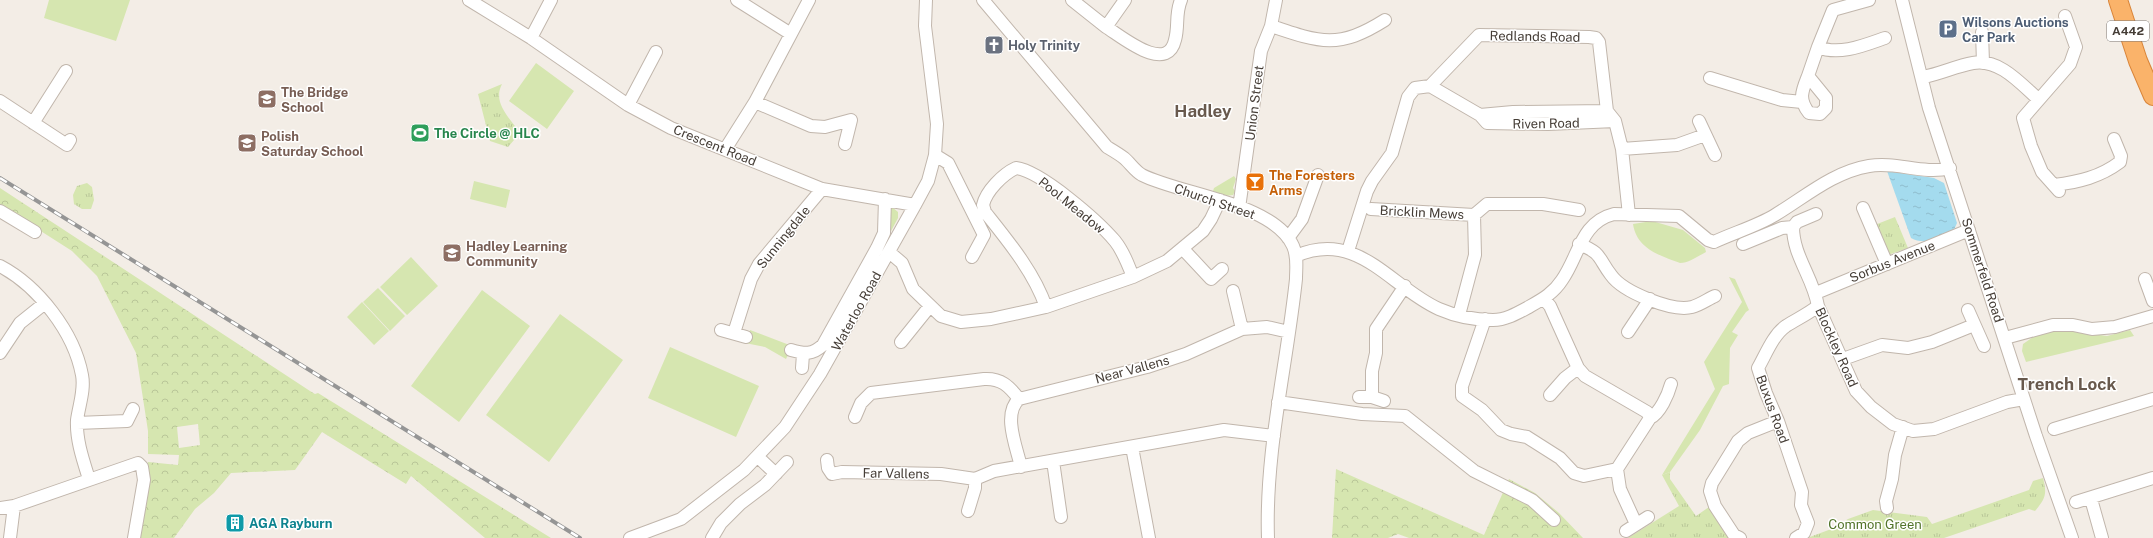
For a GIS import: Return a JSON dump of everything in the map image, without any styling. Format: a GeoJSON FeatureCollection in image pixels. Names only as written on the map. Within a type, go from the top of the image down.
{"type":"FeatureCollection","features":[{"type":"Feature","properties":{"kind":"highway","name":"A442"},"geometry":{"type":"LineString","coordinates":[[2118,0],[2138,61],[2153,96]]}},
{"type":"Feature","properties":{"kind":"street","name":"Crescent Road"},"geometry":{"type":"LineString","coordinates":[[469,0],[533,36],[628,104],[670,128],[726,148],[822,189],[915,205]]}},
{"type":"Feature","properties":{"kind":"street"},"geometry":{"type":"LineString","coordinates":[[533,36],[551,0]]}},
{"type":"Feature","properties":{"kind":"street"},"geometry":{"type":"LineString","coordinates":[[737,0],[791,34]]}},
{"type":"Feature","properties":{"kind":"street"},"geometry":{"type":"LineString","coordinates":[[726,148],[755,102],[809,0]]}},
{"type":"Feature","properties":{"kind":"street","name":"Church Street"},"geometry":{"type":"LineString","coordinates":[[983,0],[1107,147],[1124,158],[1140,174],[1220,200],[1239,208],[1269,221],[1283,231],[1288,238],[1296,256],[1296,279],[1274,436],[1267,509],[1268,538]]}},
{"type":"Feature","properties":{"kind":"street"},"geometry":{"type":"LineString","coordinates":[[1072,0],[1106,27],[1148,53],[1155,55],[1165,53],[1172,47],[1176,39],[1177,13],[1181,0]]}},
{"type":"Feature","properties":{"kind":"street"},"geometry":{"type":"LineString","coordinates":[[1106,27],[1125,0]]}},
{"type":"Feature","properties":{"kind":"street","name":"Union Street"},"geometry":{"type":"LineString","coordinates":[[1239,208],[1261,51],[1272,26],[1276,0]]}},
{"type":"Feature","properties":{"kind":"street"},"geometry":{"type":"LineString","coordinates":[[1808,76],[1826,98],[1826,108],[1820,114],[1809,112],[1802,102],[1801,92],[1833,10],[1869,0]]}},
{"type":"Feature","properties":{"kind":"street","name":"Sommerfeld Road"},"geometry":{"type":"LineString","coordinates":[[1902,0],[1930,108],[2024,399],[2072,538]]}},
{"type":"Feature","properties":{"kind":"street","name":"Waterloo Road"},"geometry":{"type":"LineString","coordinates":[[630,538],[680,519],[728,483],[758,457],[795,414],[820,374],[915,205],[928,181],[935,155],[937,124],[925,26],[926,1]]}},
{"type":"Feature","properties":{"kind":"street"},"geometry":{"type":"LineString","coordinates":[[2065,16],[2076,47],[2070,64],[2023,118],[2030,146],[2042,172],[2056,188],[2106,172],[2120,162],[2121,156],[2114,139]]}},
{"type":"Feature","properties":{"kind":"street"},"geometry":{"type":"LineString","coordinates":[[1272,26],[1311,39],[1341,40],[1366,32],[1386,20]]}},
{"type":"Feature","properties":{"kind":"street"},"geometry":{"type":"LineString","coordinates":[[1982,32],[1982,63]]}},
{"type":"Feature","properties":{"kind":"street","name":"Redlands Road"},"geometry":{"type":"LineString","coordinates":[[1348,251],[1370,186],[1394,146],[1408,97],[1415,88],[1430,86],[1478,35],[1596,38],[1599,42],[1607,111]]}},
{"type":"Feature","properties":{"kind":"street"},"geometry":{"type":"LineString","coordinates":[[1818,47],[1825,50],[1838,50],[1885,38]]}},
{"type":"Feature","properties":{"kind":"street"},"geometry":{"type":"LineString","coordinates":[[628,104],[656,52]]}},
{"type":"Feature","properties":{"kind":"street"},"geometry":{"type":"LineString","coordinates":[[1923,77],[1962,65],[1982,63],[2010,73],[2038,99]]}},
{"type":"Feature","properties":{"kind":"street"},"geometry":{"type":"LineString","coordinates":[[33,123],[66,71]]}},
{"type":"Feature","properties":{"kind":"street"},"geometry":{"type":"LineString","coordinates":[[1710,78],[1782,100],[1802,102]]}},
{"type":"Feature","properties":{"kind":"street","name":"Riven Road"},"geometry":{"type":"LineString","coordinates":[[1430,86],[1480,115],[1487,123],[1548,124],[1615,121]]}},
{"type":"Feature","properties":{"kind":"street"},"geometry":{"type":"LineString","coordinates":[[0,101],[67,145]]}},
{"type":"Feature","properties":{"kind":"street"},"geometry":{"type":"LineString","coordinates":[[755,102],[811,126],[825,127],[851,120],[845,144]]}},
{"type":"Feature","properties":{"kind":"street"},"geometry":{"type":"LineString","coordinates":[[1607,111],[1615,121],[1622,148],[1628,215]]}},
{"type":"Feature","properties":{"kind":"street","name":"Riven Road"},"geometry":{"type":"LineString","coordinates":[[1480,115],[1513,112],[1607,111]]}},
{"type":"Feature","properties":{"kind":"street"},"geometry":{"type":"LineString","coordinates":[[1698,121],[1715,155]]}},
{"type":"Feature","properties":{"kind":"street"},"geometry":{"type":"LineString","coordinates":[[1622,148],[1677,145],[1706,135]]}},
{"type":"Feature","properties":{"kind":"street"},"geometry":{"type":"LineString","coordinates":[[935,155],[948,163],[984,235],[972,257]]}},
{"type":"Feature","properties":{"kind":"street"},"geometry":{"type":"LineString","coordinates":[[1296,256],[1322,249],[1336,248],[1348,251],[1367,261],[1439,309],[1472,318],[1485,319],[1510,317],[1544,299],[1552,293],[1563,279],[1579,244],[1589,229],[1604,216],[1614,214],[1679,216],[1708,240],[1714,242],[1774,216],[1824,183],[1854,169],[1886,164],[1938,171],[1950,168]]}},
{"type":"Feature","properties":{"kind":"street","name":"Pool Meadow"},"geometry":{"type":"LineString","coordinates":[[1046,307],[1040,292],[1028,271],[985,212],[983,205],[988,194],[1006,174],[1016,168],[1030,172],[1056,189],[1103,228],[1121,249],[1133,276]]}},
{"type":"Feature","properties":{"kind":"street"},"geometry":{"type":"LineString","coordinates":[[1288,238],[1302,219],[1318,175]]}},
{"type":"Feature","properties":{"kind":"street","name":"Sunningdale"},"geometry":{"type":"LineString","coordinates":[[734,333],[751,279],[759,264],[822,189]]}},
{"type":"Feature","properties":{"kind":"street"},"geometry":{"type":"LineString","coordinates":[[802,368],[797,352],[814,353],[823,345],[852,297],[884,233],[886,199]]}},
{"type":"Feature","properties":{"kind":"street"},"geometry":{"type":"LineString","coordinates":[[889,252],[902,263],[913,289],[941,316],[961,322],[991,319],[1046,307],[1133,276],[1167,261],[1183,249],[1208,225],[1220,200]]}},
{"type":"Feature","properties":{"kind":"street","name":"Bricklin Mews"},"geometry":{"type":"LineString","coordinates":[[1371,209],[1474,220],[1487,204],[1542,204],[1579,210]]}},
{"type":"Feature","properties":{"kind":"street"},"geometry":{"type":"LineString","coordinates":[[1862,208],[1886,264]]}},
{"type":"Feature","properties":{"kind":"street"},"geometry":{"type":"LineString","coordinates":[[0,211],[35,232]]}},
{"type":"Feature","properties":{"kind":"street"},"geometry":{"type":"LineString","coordinates":[[1743,244],[1782,228],[1793,227],[1797,222],[1816,214]]}},
{"type":"Feature","properties":{"kind":"street"},"geometry":{"type":"LineString","coordinates":[[1459,315],[1475,255],[1474,220]]}},
{"type":"Feature","properties":{"kind":"street","name":"Blockley Road"},"geometry":{"type":"LineString","coordinates":[[1793,227],[1793,241],[1816,293],[1818,306],[1856,391],[1871,407],[1893,424],[1913,431],[1934,429],[2007,402],[2024,399]]}},
{"type":"Feature","properties":{"kind":"street","name":"Sorbus Avenue"},"geometry":{"type":"LineString","coordinates":[[1816,293],[1969,230]]}},
{"type":"Feature","properties":{"kind":"street"},"geometry":{"type":"LineString","coordinates":[[1579,244],[1593,249],[1602,259],[1612,276],[1635,294],[1669,305],[1692,307],[1715,296]]}},
{"type":"Feature","properties":{"kind":"street"},"geometry":{"type":"LineString","coordinates":[[1183,249],[1211,279],[1222,269]]}},
{"type":"Feature","properties":{"kind":"street"},"geometry":{"type":"LineString","coordinates":[[0,266],[26,282],[45,303],[68,337],[82,375],[83,386],[77,423],[78,440],[89,479]]}},
{"type":"Feature","properties":{"kind":"street"},"geometry":{"type":"LineString","coordinates":[[2145,279],[2153,301]]}},
{"type":"Feature","properties":{"kind":"street"},"geometry":{"type":"LineString","coordinates":[[1372,397],[1372,371],[1376,353],[1376,329],[1405,286]]}},
{"type":"Feature","properties":{"kind":"street"},"geometry":{"type":"LineString","coordinates":[[1233,291],[1242,329]]}},
{"type":"Feature","properties":{"kind":"street"},"geometry":{"type":"LineString","coordinates":[[1544,299],[1550,306],[1578,368],[1593,382],[1647,412],[1650,418]]}},
{"type":"Feature","properties":{"kind":"street"},"geometry":{"type":"LineString","coordinates":[[1628,332],[1650,299]]}},
{"type":"Feature","properties":{"kind":"street"},"geometry":{"type":"LineString","coordinates":[[0,353],[20,322],[45,303]]}},
{"type":"Feature","properties":{"kind":"street"},"geometry":{"type":"LineString","coordinates":[[900,342],[930,306]]}},
{"type":"Feature","properties":{"kind":"street","name":"Buxus Road"},"geometry":{"type":"LineString","coordinates":[[1800,536],[1808,523],[1801,505],[1802,492],[1758,368],[1777,335],[1786,326],[1806,316],[1818,306]]}},
{"type":"Feature","properties":{"kind":"street"},"geometry":{"type":"LineString","coordinates":[[1968,310],[1984,346]]}},
{"type":"Feature","properties":{"kind":"street"},"geometry":{"type":"LineString","coordinates":[[2005,338],[2053,325],[2073,325],[2092,329],[2115,327],[2153,316]]}},
{"type":"Feature","properties":{"kind":"street"},"geometry":{"type":"LineString","coordinates":[[1485,319],[1462,386],[1462,396],[1482,410],[1501,430],[1528,437],[1560,458],[1574,473],[1584,476],[1617,469]]}},
{"type":"Feature","properties":{"kind":"street"},"geometry":{"type":"LineString","coordinates":[[1843,359],[1882,345],[1908,348],[1932,342],[1974,325]]}},
{"type":"Feature","properties":{"kind":"street","name":"Near Vallens"},"geometry":{"type":"LineString","coordinates":[[1019,399],[1147,367],[1186,354],[1242,329],[1267,327],[1289,332]]}},
{"type":"Feature","properties":{"kind":"street"},"geometry":{"type":"LineString","coordinates":[[721,330],[746,336]]}},
{"type":"Feature","properties":{"kind":"street"},"geometry":{"type":"LineString","coordinates":[[1550,395],[1564,378],[1578,368]]}},
{"type":"Feature","properties":{"kind":"street"},"geometry":{"type":"LineString","coordinates":[[855,416],[858,397],[871,393],[992,378],[1001,381],[1009,387],[1019,399],[1014,404],[1011,421],[1021,467]]}},
{"type":"Feature","properties":{"kind":"street"},"geometry":{"type":"LineString","coordinates":[[1636,524],[1620,489],[1617,469],[1650,418],[1654,416],[1668,393],[1671,384]]}},
{"type":"Feature","properties":{"kind":"street"},"geometry":{"type":"LineString","coordinates":[[1359,397],[1372,397],[1384,401]]}},
{"type":"Feature","properties":{"kind":"street"},"geometry":{"type":"LineString","coordinates":[[2054,430],[2153,400]]}},
{"type":"Feature","properties":{"kind":"street"},"geometry":{"type":"LineString","coordinates":[[1278,402],[1362,414],[1405,416],[1474,471],[1532,500],[1554,520]]}},
{"type":"Feature","properties":{"kind":"street"},"geometry":{"type":"LineString","coordinates":[[77,423],[126,422],[133,409]]}},
{"type":"Feature","properties":{"kind":"street"},"geometry":{"type":"LineString","coordinates":[[1740,538],[1734,535],[1715,506],[1710,491],[1712,483],[1738,441],[1748,433],[1778,421]]}},
{"type":"Feature","properties":{"kind":"street"},"geometry":{"type":"LineString","coordinates":[[1887,508],[1886,501],[1892,479],[1895,455],[1903,427]]}},
{"type":"Feature","properties":{"kind":"street"},"geometry":{"type":"LineString","coordinates":[[968,511],[975,488],[975,479],[994,471],[1224,430],[1274,436]]}},
{"type":"Feature","properties":{"kind":"street"},"geometry":{"type":"LineString","coordinates":[[1132,447],[1149,538]]}},
{"type":"Feature","properties":{"kind":"street"},"geometry":{"type":"LineString","coordinates":[[758,457],[776,474]]}},
{"type":"Feature","properties":{"kind":"street","name":"Far Vallens"},"geometry":{"type":"LineString","coordinates":[[827,460],[828,468],[832,474],[842,472],[941,474],[975,479]]}},
{"type":"Feature","properties":{"kind":"street"},"geometry":{"type":"LineString","coordinates":[[1052,461],[1061,517]]}},
{"type":"Feature","properties":{"kind":"street"},"geometry":{"type":"LineString","coordinates":[[709,535],[740,504],[765,485],[786,462]]}},
{"type":"Feature","properties":{"kind":"street"},"geometry":{"type":"LineString","coordinates":[[0,508],[14,506],[134,464],[141,465],[144,480],[134,538]]}},
{"type":"Feature","properties":{"kind":"street"},"geometry":{"type":"LineString","coordinates":[[2076,502],[2091,499],[2153,478]]}},
{"type":"Feature","properties":{"kind":"street"},"geometry":{"type":"LineString","coordinates":[[2091,499],[2102,538]]}},
{"type":"Feature","properties":{"kind":"street"},"geometry":{"type":"LineString","coordinates":[[10,538],[14,506]]}},
{"type":"Feature","properties":{"kind":"street"},"geometry":{"type":"LineString","coordinates":[[1626,531],[1648,517]]}},
{"type":"Feature","properties":{"kind":"green space"},"geometry":{"type":"Polygon","coordinates":[[[49,0],[130,0],[116,41],[44,18],[49,0]]]}},
{"type":"Feature","properties":{"kind":"green space"},"geometry":{"type":"Polygon","coordinates":[[[536,63],[574,91],[547,129],[509,101],[536,63]]]}},
{"type":"Feature","properties":{"kind":"green space"},"geometry":{"type":"Polygon","coordinates":[[[502,84],[499,91],[501,104],[507,116],[520,133],[508,147],[490,141],[478,94],[502,84]]]}},
{"type":"Feature","properties":{"kind":"green space"},"geometry":{"type":"Polygon","coordinates":[[[1234,176],[1236,179],[1233,188],[1235,191],[1233,195],[1225,196],[1213,191],[1214,188],[1234,176]]]}},
{"type":"Feature","properties":{"kind":"green space"},"geometry":{"type":"Polygon","coordinates":[[[474,181],[510,190],[506,208],[470,199],[474,181]]]}},
{"type":"Feature","properties":{"kind":"green space"},"geometry":{"type":"Polygon","coordinates":[[[87,183],[92,187],[94,200],[91,209],[82,209],[74,204],[73,195],[77,186],[87,183]]]}},
{"type":"Feature","properties":{"kind":"green space"},"geometry":{"type":"Polygon","coordinates":[[[0,188],[310,391],[315,394],[318,393],[551,538],[485,538],[411,476],[406,484],[322,432],[295,470],[231,473],[214,493],[195,509],[174,538],[139,538],[148,481],[148,462],[178,465],[179,455],[148,454],[148,431],[136,353],[97,276],[72,251],[0,205],[0,188]],[[198,424],[177,427],[179,448],[200,445],[198,424]]]}},
{"type":"Feature","properties":{"kind":"green space"},"geometry":{"type":"Polygon","coordinates":[[[892,207],[898,212],[898,218],[890,233],[890,208],[892,207]]]}},
{"type":"Feature","properties":{"kind":"green space"},"geometry":{"type":"Polygon","coordinates":[[[1895,217],[1908,248],[1885,256],[1872,226],[1895,217]]]}},
{"type":"Feature","properties":{"kind":"green space"},"geometry":{"type":"Polygon","coordinates":[[[1652,221],[1683,230],[1705,248],[1706,252],[1690,261],[1680,263],[1650,250],[1637,237],[1633,224],[1652,221]]]}},
{"type":"Feature","properties":{"kind":"green space"},"geometry":{"type":"Polygon","coordinates":[[[411,257],[438,286],[407,315],[380,287],[411,257]]]}},
{"type":"Feature","properties":{"kind":"green space"},"geometry":{"type":"Polygon","coordinates":[[[1729,277],[1735,279],[1749,310],[1732,332],[1738,335],[1730,348],[1729,384],[1723,386],[1700,430],[1670,472],[1662,475],[1715,389],[1704,362],[1742,302],[1729,277]]]}},
{"type":"Feature","properties":{"kind":"green space"},"geometry":{"type":"Polygon","coordinates":[[[378,288],[405,316],[390,331],[363,302],[378,288]]]}},
{"type":"Feature","properties":{"kind":"green space"},"geometry":{"type":"Polygon","coordinates":[[[482,290],[530,326],[459,422],[411,386],[482,290]]]}},
{"type":"Feature","properties":{"kind":"green space"},"geometry":{"type":"Polygon","coordinates":[[[362,302],[389,331],[374,345],[347,317],[362,302]]]}},
{"type":"Feature","properties":{"kind":"green space"},"geometry":{"type":"Polygon","coordinates":[[[560,314],[623,360],[549,462],[486,415],[560,314]]]}},
{"type":"Feature","properties":{"kind":"green space"},"geometry":{"type":"Polygon","coordinates":[[[2055,329],[2107,336],[2130,330],[2134,336],[2026,362],[2022,351],[2023,344],[2039,333],[2055,329]]]}},
{"type":"Feature","properties":{"kind":"green space"},"geometry":{"type":"Polygon","coordinates":[[[750,330],[792,346],[786,359],[765,347],[745,343],[750,330]]]}},
{"type":"Feature","properties":{"kind":"green space"},"geometry":{"type":"Polygon","coordinates":[[[670,347],[759,386],[736,437],[648,398],[670,347]]]}},
{"type":"Feature","properties":{"kind":"green space"},"geometry":{"type":"Polygon","coordinates":[[[1336,469],[1484,535],[1509,479],[1535,493],[1559,513],[1583,538],[1409,538],[1398,534],[1388,538],[1332,538],[1336,469]]]}},
{"type":"Feature","properties":{"kind":"green space"},"geometry":{"type":"Polygon","coordinates":[[[1670,472],[1670,479],[1696,516],[1709,507],[1731,538],[1628,538],[1679,506],[1662,475],[1670,472]]]}},
{"type":"Feature","properties":{"kind":"green space","name":"Common Green"},"geometry":{"type":"Polygon","coordinates":[[[2043,478],[2045,496],[2035,511],[2029,509],[1944,538],[1807,538],[1834,528],[1848,519],[1873,510],[1927,517],[1932,524],[2029,490],[2033,481],[2043,478]]]}},
{"type":"Feature","properties":{"kind":"water"},"geometry":{"type":"Polygon","coordinates":[[[1887,171],[1934,178],[1944,183],[1957,223],[1953,232],[1927,241],[1911,238],[1887,171]]]}},
{"type":"Feature","properties":{"kind":"railway"},"geometry":{"type":"LineString","coordinates":[[0,178],[580,538]]}},
{"type":"Feature","properties":{"kind":"place","name":"Wilsons Auctions Car Park"},"geometry":{"type":"Point","coordinates":[1948,29]}},
{"type":"Feature","properties":{"kind":"place","name":"Holy Trinity"},"geometry":{"type":"Point","coordinates":[994,45]}},
{"type":"Feature","properties":{"kind":"place","name":"The Bridge School"},"geometry":{"type":"Point","coordinates":[267,99]}},
{"type":"Feature","properties":{"kind":"place","name":"The Circle @ HLC"},"geometry":{"type":"Point","coordinates":[420,133]}},
{"type":"Feature","properties":{"kind":"place","name":"Polish Saturday School"},"geometry":{"type":"Point","coordinates":[247,143]}},
{"type":"Feature","properties":{"kind":"place","name":"The Foresters Arms"},"geometry":{"type":"Point","coordinates":[1255,182]}},
{"type":"Feature","properties":{"kind":"place","name":"Hadley Learning Community"},"geometry":{"type":"Point","coordinates":[452,253]}},
{"type":"Feature","properties":{"kind":"place","name":"AGA Rayburn"},"geometry":{"type":"Point","coordinates":[235,523]}},
{"type":"Feature","properties":{"kind":"district","name":"Hadley"},"geometry":{"type":"Point","coordinates":[1203,111]}},
{"type":"Feature","properties":{"kind":"district","name":"Trench Lock"},"geometry":{"type":"Point","coordinates":[2067,384]}}]}
